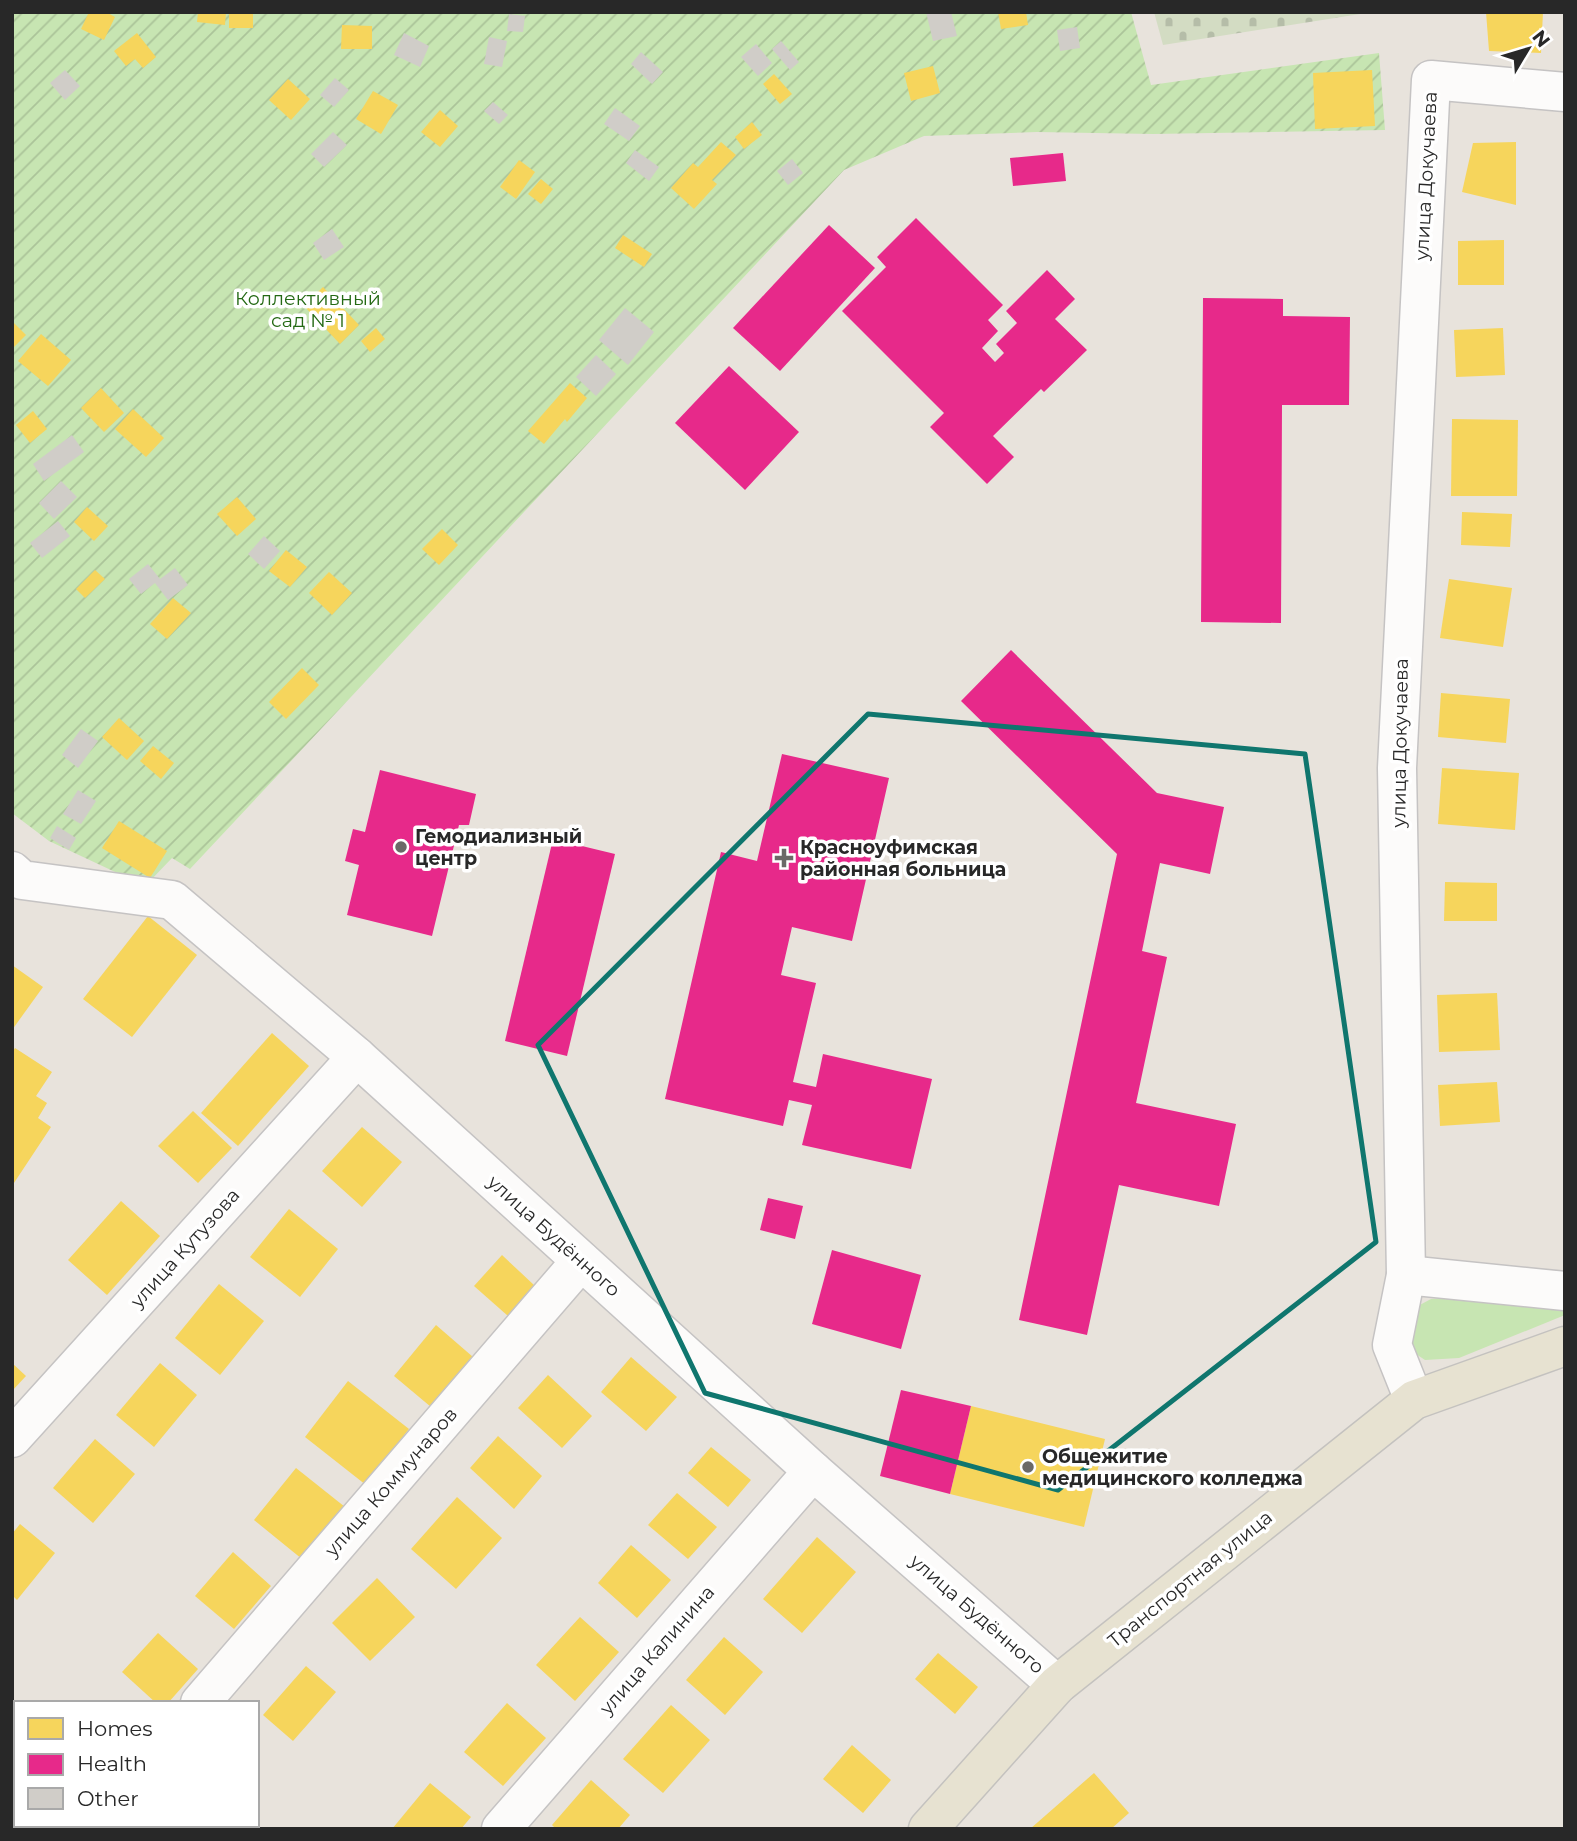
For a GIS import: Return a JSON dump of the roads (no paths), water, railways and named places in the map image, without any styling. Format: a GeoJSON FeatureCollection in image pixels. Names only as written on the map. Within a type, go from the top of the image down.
{"type":"FeatureCollection","features":[{"type":"Feature","properties":{"kind":"main road","name":"Транспортная улица"},"geometry":{"type":"LineString","coordinates":[[928,1829],[1057,1685],[1414,1400],[1565,1346]]}},
{"type":"Feature","properties":{"kind":"street","name":"улица Докучаева"},"geometry":{"type":"LineString","coordinates":[[1414,1400],[1392,1345],[1406,1275],[1397,768],[1431,80],[1565,92]]}},
{"type":"Feature","properties":{"kind":"street","name":"улица Будённого"},"geometry":{"type":"LineString","coordinates":[[16,881],[172,900],[357,1057],[813,1471],[1057,1685]]}},
{"type":"Feature","properties":{"kind":"street","name":"улица Кутузова"},"geometry":{"type":"LineString","coordinates":[[12,1438],[357,1057]]}},
{"type":"Feature","properties":{"kind":"street","name":"улица Коммунаров"},"geometry":{"type":"LineString","coordinates":[[202,1701],[581,1261]]}},
{"type":"Feature","properties":{"kind":"street"},"geometry":{"type":"LineString","coordinates":[[1406,1275],[1565,1291]]}},
{"type":"Feature","properties":{"kind":"street","name":"улица Калинина"},"geometry":{"type":"LineString","coordinates":[[501,1829],[813,1471]]}},
{"type":"Feature","properties":{"kind":"place","name":"Гемодиализный центр"},"geometry":{"type":"Point","coordinates":[401,847]}},
{"type":"Feature","properties":{"kind":"place","name":"Красноуфимская районная больница"},"geometry":{"type":"Point","coordinates":[784,858]}},
{"type":"Feature","properties":{"kind":"place","name":"Общежитие медицинского колледжа"},"geometry":{"type":"Point","coordinates":[1028,1467]}},
{"type":"Feature","properties":{"kind":"park label","name":"Коллективный сад № 1"},"geometry":{"type":"Point","coordinates":[308,309]}}]}
